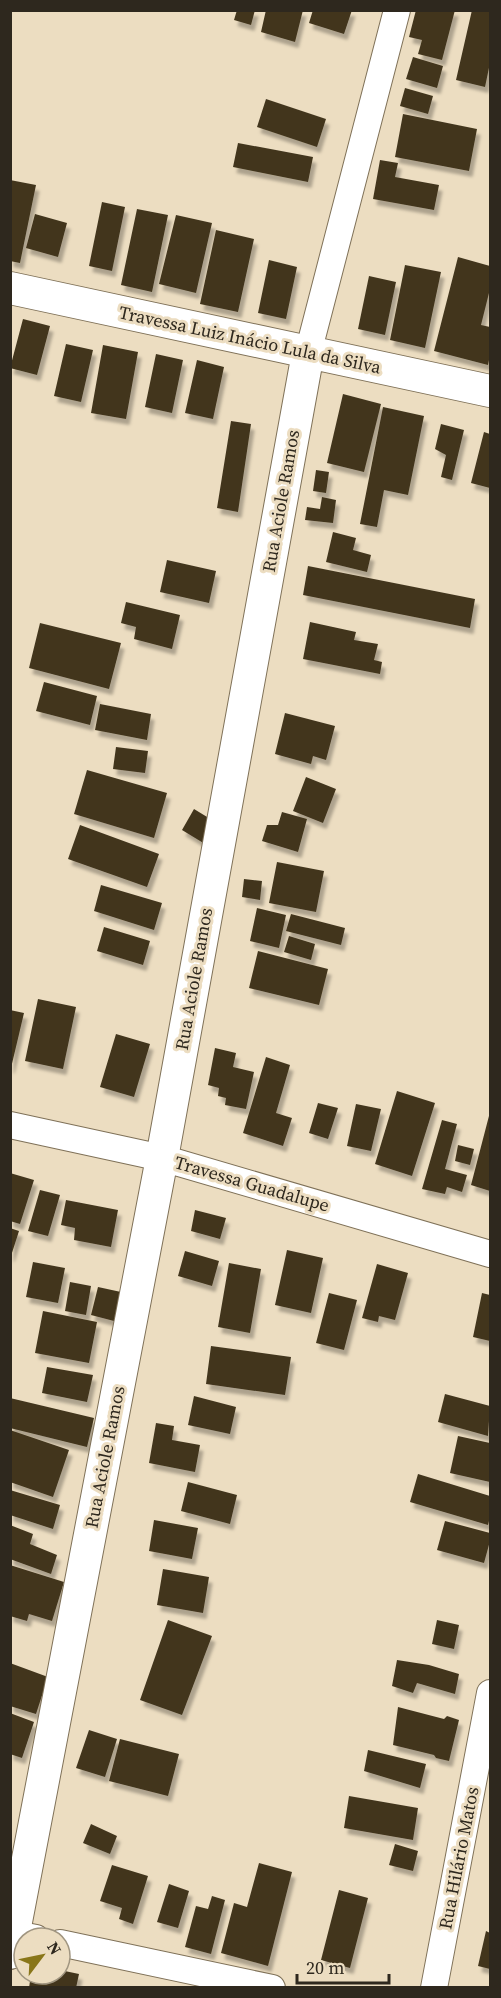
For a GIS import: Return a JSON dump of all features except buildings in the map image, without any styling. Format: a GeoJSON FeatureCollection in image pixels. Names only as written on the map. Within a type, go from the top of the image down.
{"type":"FeatureCollection","features":[{"type":"Feature","properties":{"kind":"street","name":"Rua Aciole Ramos"},"geometry":{"type":"LineString","coordinates":[[20,1926],[308,353],[398,10]]}},
{"type":"Feature","properties":{"kind":"street","name":"Travessa Luiz Inácio Lula da Silva"},"geometry":{"type":"LineString","coordinates":[[10,288],[490,391]]}},
{"type":"Feature","properties":{"kind":"street","name":"Travessa Guadalupe"},"geometry":{"type":"LineString","coordinates":[[10,1125],[162,1158],[490,1254]]}},
{"type":"Feature","properties":{"kind":"street","name":"Rua Hilário Matos"},"geometry":{"type":"LineString","coordinates":[[434,1988],[490,1694]]}},
{"type":"Feature","properties":{"kind":"street"},"geometry":{"type":"LineString","coordinates":[[72,1946],[272,1988]]}}]}
